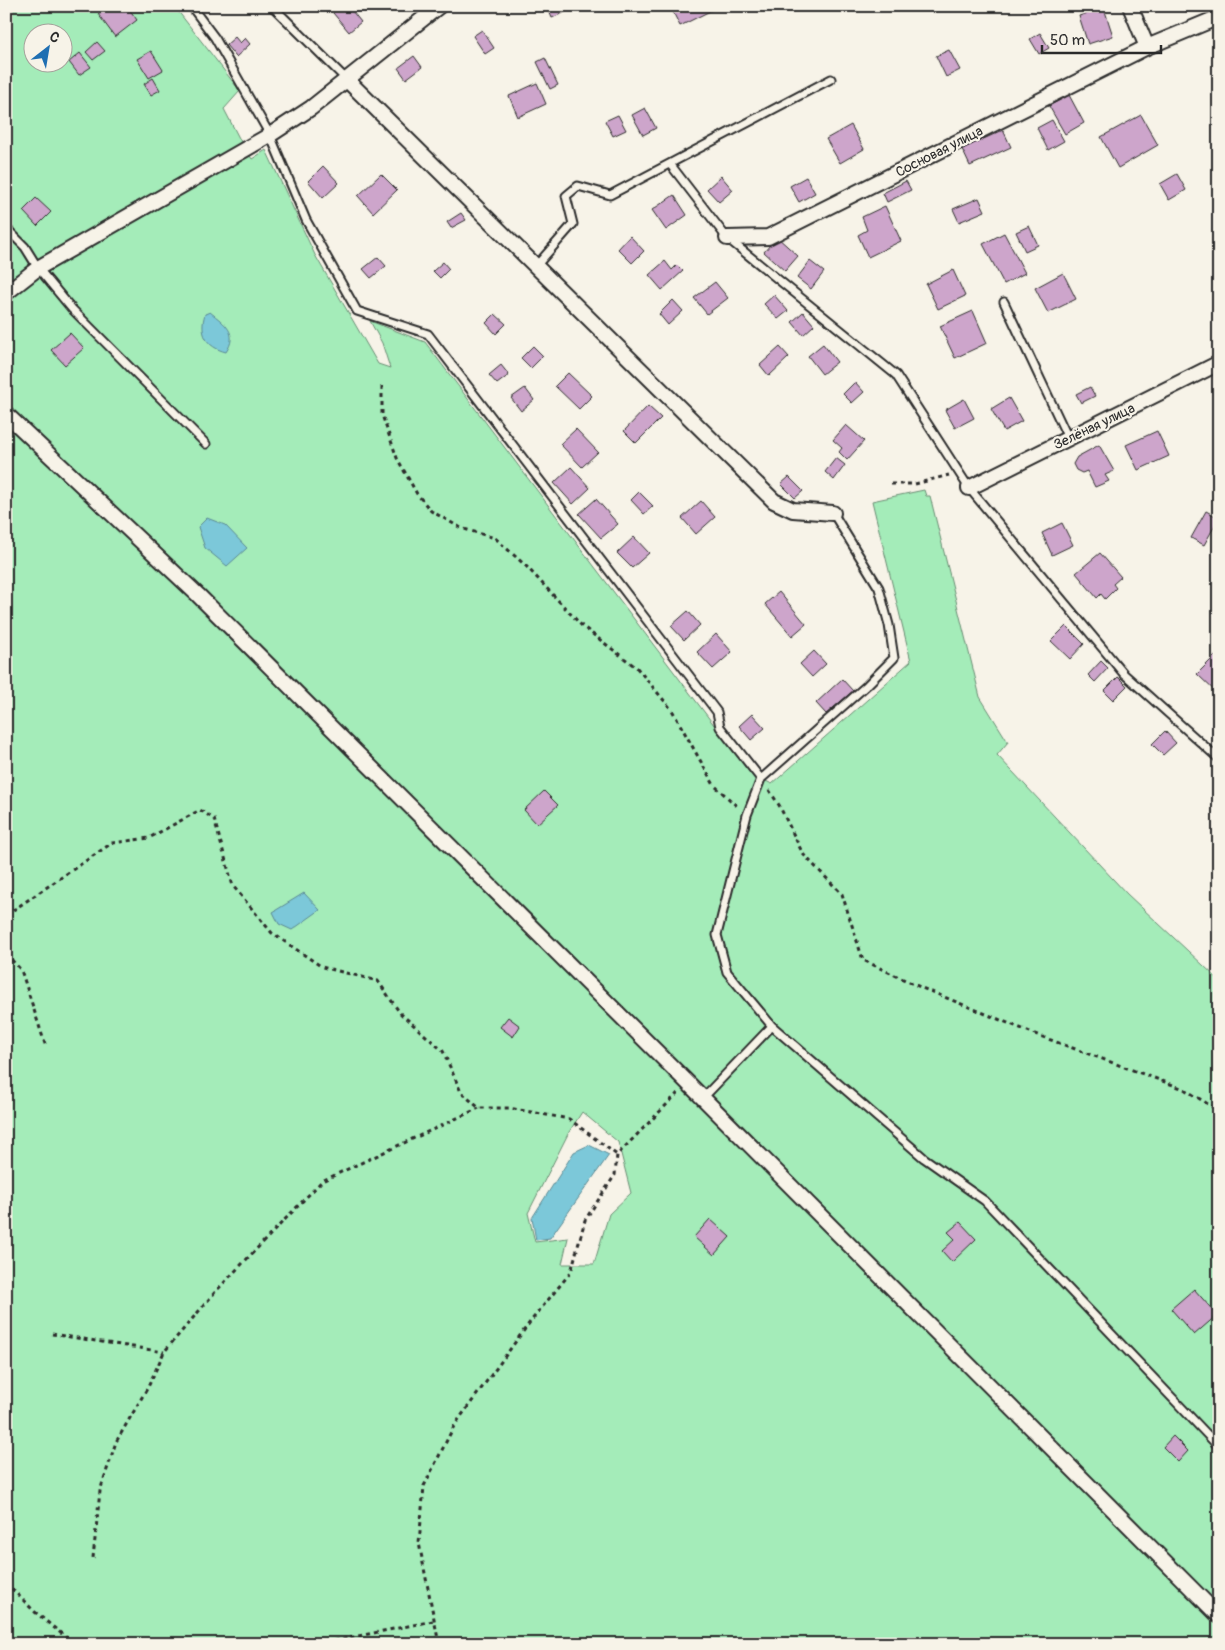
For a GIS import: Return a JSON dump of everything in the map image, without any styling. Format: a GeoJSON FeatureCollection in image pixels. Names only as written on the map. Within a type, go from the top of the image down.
{"type":"FeatureCollection","features":[{"type":"Feature","properties":{"kind":"street"},"geometry":{"type":"LineString","coordinates":[[6,293],[38,268],[270,135],[311,108],[439,6]]}},
{"type":"Feature","properties":{"kind":"street"},"geometry":{"type":"LineString","coordinates":[[1130,6],[1147,47],[1219,18]]}},
{"type":"Feature","properties":{"kind":"street","name":"Сосновая улица"},"geometry":{"type":"LineString","coordinates":[[727,238],[768,237],[1147,47]]}},
{"type":"Feature","properties":{"kind":"street"},"geometry":{"type":"LineString","coordinates":[[346,79],[774,502],[794,510],[833,513]]}},
{"type":"Feature","properties":{"kind":"street","name":"Зелёная улица"},"geometry":{"type":"LineString","coordinates":[[969,488],[1219,364]]}},
{"type":"Feature","properties":{"kind":"street"},"geometry":{"type":"LineString","coordinates":[[6,414],[198,595],[1219,1616]]}},
{"type":"Feature","properties":{"kind":"lane"},"geometry":{"type":"LineString","coordinates":[[191,6],[215,38],[270,135],[306,220],[357,311],[428,334],[717,712],[720,727],[761,779]]}},
{"type":"Feature","properties":{"kind":"lane"},"geometry":{"type":"LineString","coordinates":[[272,6],[346,79]]}},
{"type":"Feature","properties":{"kind":"lane"},"geometry":{"type":"LineString","coordinates":[[536,266],[573,224],[566,196],[578,186],[610,195],[831,79]]}},
{"type":"Feature","properties":{"kind":"lane"},"geometry":{"type":"LineString","coordinates":[[670,164],[727,238],[896,375],[969,488],[1124,674],[1219,759]]}},
{"type":"Feature","properties":{"kind":"lane"},"geometry":{"type":"LineString","coordinates":[[6,228],[25,248],[38,268],[72,309],[206,444]]}},
{"type":"Feature","properties":{"kind":"lane"},"geometry":{"type":"LineString","coordinates":[[1004,302],[1068,438]]}},
{"type":"Feature","properties":{"kind":"lane"},"geometry":{"type":"LineString","coordinates":[[833,513],[879,588],[889,625],[894,658],[860,692],[761,779],[747,815],[717,935],[727,972],[772,1026],[924,1158],[985,1201],[1219,1447]]}},
{"type":"Feature","properties":{"kind":"lane"},"geometry":{"type":"LineString","coordinates":[[703,1098],[772,1026]]}},
{"type":"Feature","properties":{"kind":"path"},"geometry":{"type":"LineString","coordinates":[[382,386],[382,415],[397,458],[417,494],[431,511],[461,528],[495,538],[526,566],[582,626],[636,668],[672,710],[714,785],[747,815]]}},
{"type":"Feature","properties":{"kind":"path"},"geometry":{"type":"LineString","coordinates":[[891,484],[916,484],[934,478]]}},
{"type":"Feature","properties":{"kind":"path"},"geometry":{"type":"LineString","coordinates":[[761,779],[779,805],[803,854],[842,894],[863,960],[922,988],[1040,1036],[1184,1089],[1219,1111]]}},
{"type":"Feature","properties":{"kind":"path"},"geometry":{"type":"LineString","coordinates":[[6,915],[112,843],[149,838],[200,810],[214,819],[233,886],[272,933],[322,967],[378,981],[400,1014],[443,1051],[461,1092],[479,1108]]}},
{"type":"Feature","properties":{"kind":"path"},"geometry":{"type":"LineString","coordinates":[[6,954],[21,970],[46,1047]]}},
{"type":"Feature","properties":{"kind":"path"},"geometry":{"type":"LineString","coordinates":[[438,1644],[419,1543],[424,1486],[454,1426],[530,1322],[571,1272],[584,1220],[615,1175],[617,1155],[688,1083]]}},
{"type":"Feature","properties":{"kind":"path"},"geometry":{"type":"LineString","coordinates":[[93,1558],[100,1491],[116,1442],[148,1387],[164,1352],[216,1291],[322,1181],[479,1108],[509,1108],[569,1119],[617,1155]]}},
{"type":"Feature","properties":{"kind":"path"},"geometry":{"type":"LineString","coordinates":[[52,1334],[164,1352]]}},
{"type":"Feature","properties":{"kind":"path"},"geometry":{"type":"LineString","coordinates":[[6,1583],[35,1612],[74,1644]]}},
{"type":"Feature","properties":{"kind":"path"},"geometry":{"type":"LineString","coordinates":[[319,1644],[433,1621]]}},
{"type":"Feature","properties":{"kind":"green space"},"geometry":{"type":"Polygon","coordinates":[[[6,6],[174,6],[240,91],[224,109],[252,159],[266,150],[315,255],[378,364],[390,368],[382,343],[370,321],[425,342],[751,774],[772,784],[911,661],[872,501],[924,490],[926,496],[930,496],[980,697],[1008,742],[997,755],[1127,894],[1219,980],[1219,1644],[6,1644],[6,6]],[[582,1112],[569,1132],[528,1213],[535,1242],[568,1238],[562,1264],[594,1264],[609,1214],[631,1193],[618,1142],[582,1112]]]}},
{"type":"Feature","properties":{"kind":"water"},"geometry":{"type":"Polygon","coordinates":[[[210,312],[225,325],[231,334],[230,345],[226,352],[213,347],[204,333],[203,321],[205,314],[210,312]]]}},
{"type":"Feature","properties":{"kind":"water"},"geometry":{"type":"Polygon","coordinates":[[[207,518],[225,525],[247,548],[227,566],[205,548],[198,527],[207,518]]]}},
{"type":"Feature","properties":{"kind":"water"},"geometry":{"type":"Polygon","coordinates":[[[304,893],[320,910],[292,930],[279,924],[273,912],[304,893]]]}},
{"type":"Feature","properties":{"kind":"water"},"geometry":{"type":"Polygon","coordinates":[[[589,1145],[609,1155],[550,1238],[536,1240],[532,1218],[574,1152],[589,1145]]]}},
{"type":"Feature","properties":{"kind":"building"},"geometry":{"type":"Polygon","coordinates":[[[108,6],[127,6],[137,20],[115,37],[98,14],[108,6]]]}},
{"type":"Feature","properties":{"kind":"building"},"geometry":{"type":"Polygon","coordinates":[[[340,6],[348,6],[361,22],[349,32],[333,13],[340,6]]]}},
{"type":"Feature","properties":{"kind":"building"},"geometry":{"type":"Polygon","coordinates":[[[547,6],[571,6],[572,9],[552,18],[547,6]]]}},
{"type":"Feature","properties":{"kind":"building"},"geometry":{"type":"Polygon","coordinates":[[[670,6],[715,6],[716,8],[680,26],[670,6]]]}},
{"type":"Feature","properties":{"kind":"building"},"geometry":{"type":"Polygon","coordinates":[[[1104,8],[1113,36],[1088,44],[1079,16],[1104,8]]]}},
{"type":"Feature","properties":{"kind":"building"},"geometry":{"type":"Polygon","coordinates":[[[482,30],[494,48],[485,54],[473,36],[482,30]]]}},
{"type":"Feature","properties":{"kind":"building"},"geometry":{"type":"Polygon","coordinates":[[[1040,33],[1049,48],[1039,54],[1030,39],[1040,33]]]}},
{"type":"Feature","properties":{"kind":"building"},"geometry":{"type":"Polygon","coordinates":[[[235,37],[240,43],[245,38],[250,44],[236,57],[226,45],[235,37]]]}},
{"type":"Feature","properties":{"kind":"building"},"geometry":{"type":"Polygon","coordinates":[[[97,42],[105,51],[93,60],[86,52],[97,42]]]}},
{"type":"Feature","properties":{"kind":"building"},"geometry":{"type":"Polygon","coordinates":[[[949,50],[960,70],[946,77],[936,56],[949,50]]]}},
{"type":"Feature","properties":{"kind":"building"},"geometry":{"type":"Polygon","coordinates":[[[151,51],[163,70],[149,78],[137,59],[151,51]]]}},
{"type":"Feature","properties":{"kind":"building"},"geometry":{"type":"Polygon","coordinates":[[[80,53],[91,67],[79,75],[72,66],[72,60],[80,53]]]}},
{"type":"Feature","properties":{"kind":"building"},"geometry":{"type":"Polygon","coordinates":[[[414,56],[422,67],[406,79],[398,68],[414,56]]]}},
{"type":"Feature","properties":{"kind":"building"},"geometry":{"type":"Polygon","coordinates":[[[545,58],[558,85],[550,89],[537,62],[545,58]]]}},
{"type":"Feature","properties":{"kind":"building"},"geometry":{"type":"Polygon","coordinates":[[[153,78],[160,90],[151,95],[144,84],[153,78]]]}},
{"type":"Feature","properties":{"kind":"building"},"geometry":{"type":"Polygon","coordinates":[[[537,83],[546,104],[518,117],[509,96],[537,83]]]}},
{"type":"Feature","properties":{"kind":"building"},"geometry":{"type":"Polygon","coordinates":[[[1069,95],[1084,123],[1065,134],[1049,106],[1069,95]]]}},
{"type":"Feature","properties":{"kind":"building"},"geometry":{"type":"Polygon","coordinates":[[[645,108],[656,128],[643,135],[632,115],[645,108]]]}},
{"type":"Feature","properties":{"kind":"building"},"geometry":{"type":"Polygon","coordinates":[[[618,115],[626,130],[613,136],[605,121],[618,115]]]}},
{"type":"Feature","properties":{"kind":"building"},"geometry":{"type":"Polygon","coordinates":[[[1141,115],[1158,145],[1118,168],[1101,137],[1141,115]]]}},
{"type":"Feature","properties":{"kind":"building"},"geometry":{"type":"Polygon","coordinates":[[[1052,120],[1064,141],[1048,150],[1037,128],[1052,120]]]}},
{"type":"Feature","properties":{"kind":"building"},"geometry":{"type":"Polygon","coordinates":[[[851,125],[864,149],[840,163],[826,139],[851,125]]]}},
{"type":"Feature","properties":{"kind":"building"},"geometry":{"type":"Polygon","coordinates":[[[1003,130],[1011,147],[970,166],[962,149],[1003,130]]]}},
{"type":"Feature","properties":{"kind":"building"},"geometry":{"type":"Polygon","coordinates":[[[323,166],[339,183],[323,198],[308,181],[323,166]]]}},
{"type":"Feature","properties":{"kind":"building"},"geometry":{"type":"Polygon","coordinates":[[[381,174],[397,190],[373,213],[358,196],[381,174]]]}},
{"type":"Feature","properties":{"kind":"building"},"geometry":{"type":"Polygon","coordinates":[[[1177,174],[1186,190],[1169,200],[1160,184],[1177,174]]]}},
{"type":"Feature","properties":{"kind":"building"},"geometry":{"type":"Polygon","coordinates":[[[721,176],[733,190],[719,202],[707,189],[721,176]]]}},
{"type":"Feature","properties":{"kind":"building"},"geometry":{"type":"Polygon","coordinates":[[[806,177],[815,193],[799,202],[790,186],[806,177]]]}},
{"type":"Feature","properties":{"kind":"building"},"geometry":{"type":"Polygon","coordinates":[[[906,181],[911,190],[887,202],[883,193],[906,181]]]}},
{"type":"Feature","properties":{"kind":"building"},"geometry":{"type":"Polygon","coordinates":[[[674,195],[687,215],[666,230],[652,210],[674,195]]]}},
{"type":"Feature","properties":{"kind":"building"},"geometry":{"type":"Polygon","coordinates":[[[36,198],[51,212],[37,226],[23,211],[36,198]]]}},
{"type":"Feature","properties":{"kind":"building"},"geometry":{"type":"Polygon","coordinates":[[[979,198],[985,211],[959,222],[953,209],[979,198]]]}},
{"type":"Feature","properties":{"kind":"building"},"geometry":{"type":"Polygon","coordinates":[[[885,206],[901,241],[868,257],[858,235],[867,230],[862,217],[885,206]]]}},
{"type":"Feature","properties":{"kind":"building"},"geometry":{"type":"Polygon","coordinates":[[[461,213],[466,220],[451,228],[447,222],[461,213]]]}},
{"type":"Feature","properties":{"kind":"building"},"geometry":{"type":"Polygon","coordinates":[[[1029,226],[1038,245],[1025,251],[1016,232],[1029,226]]]}},
{"type":"Feature","properties":{"kind":"building"},"geometry":{"type":"Polygon","coordinates":[[[1004,233],[1025,273],[1004,284],[983,244],[1004,233]]]}},
{"type":"Feature","properties":{"kind":"building"},"geometry":{"type":"Polygon","coordinates":[[[630,236],[644,251],[632,263],[618,249],[630,236]]]}},
{"type":"Feature","properties":{"kind":"building"},"geometry":{"type":"Polygon","coordinates":[[[777,237],[798,256],[785,271],[764,252],[777,237]]]}},
{"type":"Feature","properties":{"kind":"building"},"geometry":{"type":"Polygon","coordinates":[[[378,257],[386,266],[371,278],[363,269],[378,257]]]}},
{"type":"Feature","properties":{"kind":"building"},"geometry":{"type":"Polygon","coordinates":[[[665,261],[672,270],[677,265],[683,271],[662,290],[649,275],[665,261]]]}},
{"type":"Feature","properties":{"kind":"building"},"geometry":{"type":"Polygon","coordinates":[[[810,261],[824,272],[811,289],[797,278],[810,261]]]}},
{"type":"Feature","properties":{"kind":"building"},"geometry":{"type":"Polygon","coordinates":[[[443,262],[449,269],[440,278],[433,271],[443,262]]]}},
{"type":"Feature","properties":{"kind":"building"},"geometry":{"type":"Polygon","coordinates":[[[953,270],[965,296],[938,309],[926,284],[953,270]]]}},
{"type":"Feature","properties":{"kind":"building"},"geometry":{"type":"Polygon","coordinates":[[[1063,273],[1076,299],[1048,313],[1035,288],[1063,273]]]}},
{"type":"Feature","properties":{"kind":"building"},"geometry":{"type":"Polygon","coordinates":[[[715,282],[728,298],[707,314],[694,298],[715,282]]]}},
{"type":"Feature","properties":{"kind":"building"},"geometry":{"type":"Polygon","coordinates":[[[774,295],[788,311],[778,319],[764,304],[774,295]]]}},
{"type":"Feature","properties":{"kind":"building"},"geometry":{"type":"Polygon","coordinates":[[[673,300],[683,311],[668,325],[659,314],[673,300]]]}},
{"type":"Feature","properties":{"kind":"building"},"geometry":{"type":"Polygon","coordinates":[[[973,311],[987,343],[955,358],[940,326],[973,311]]]}},
{"type":"Feature","properties":{"kind":"building"},"geometry":{"type":"Polygon","coordinates":[[[803,312],[814,325],[803,335],[792,322],[803,312]]]}},
{"type":"Feature","properties":{"kind":"building"},"geometry":{"type":"Polygon","coordinates":[[[495,314],[506,324],[496,334],[486,323],[495,314]]]}},
{"type":"Feature","properties":{"kind":"building"},"geometry":{"type":"Polygon","coordinates":[[[70,333],[84,348],[65,365],[51,350],[70,333]]]}},
{"type":"Feature","properties":{"kind":"building"},"geometry":{"type":"Polygon","coordinates":[[[823,344],[837,362],[822,374],[808,356],[823,344]]]}},
{"type":"Feature","properties":{"kind":"building"},"geometry":{"type":"Polygon","coordinates":[[[533,346],[543,356],[531,368],[521,358],[533,346]]]}},
{"type":"Feature","properties":{"kind":"building"},"geometry":{"type":"Polygon","coordinates":[[[780,347],[789,357],[769,376],[760,365],[780,347]]]}},
{"type":"Feature","properties":{"kind":"building"},"geometry":{"type":"Polygon","coordinates":[[[501,365],[509,375],[497,384],[489,375],[501,365]]]}},
{"type":"Feature","properties":{"kind":"building"},"geometry":{"type":"Polygon","coordinates":[[[568,373],[592,396],[579,409],[555,386],[568,373]]]}},
{"type":"Feature","properties":{"kind":"building"},"geometry":{"type":"Polygon","coordinates":[[[855,382],[864,392],[852,403],[843,394],[855,382]]]}},
{"type":"Feature","properties":{"kind":"building"},"geometry":{"type":"Polygon","coordinates":[[[1090,387],[1095,396],[1081,403],[1076,394],[1090,387]]]}},
{"type":"Feature","properties":{"kind":"building"},"geometry":{"type":"Polygon","coordinates":[[[525,388],[534,400],[521,411],[511,398],[525,388]]]}},
{"type":"Feature","properties":{"kind":"building"},"geometry":{"type":"Polygon","coordinates":[[[1009,398],[1022,421],[1004,431],[991,409],[1009,398]]]}},
{"type":"Feature","properties":{"kind":"building"},"geometry":{"type":"Polygon","coordinates":[[[964,399],[974,418],[955,428],[945,410],[964,399]]]}},
{"type":"Feature","properties":{"kind":"building"},"geometry":{"type":"Polygon","coordinates":[[[648,406],[661,418],[636,443],[624,431],[648,406]]]}},
{"type":"Feature","properties":{"kind":"building"},"geometry":{"type":"Polygon","coordinates":[[[846,425],[864,441],[847,460],[839,452],[842,448],[833,440],[846,425]]]}},
{"type":"Feature","properties":{"kind":"building"},"geometry":{"type":"Polygon","coordinates":[[[576,429],[598,452],[582,467],[560,444],[576,429]]]}},
{"type":"Feature","properties":{"kind":"building"},"geometry":{"type":"Polygon","coordinates":[[[1157,431],[1169,456],[1138,470],[1126,445],[1157,431]]]}},
{"type":"Feature","properties":{"kind":"building"},"geometry":{"type":"Polygon","coordinates":[[[1099,445],[1114,471],[1105,475],[1109,481],[1095,487],[1087,471],[1082,473],[1076,470],[1073,464],[1077,457],[1099,445]]]}},
{"type":"Feature","properties":{"kind":"building"},"geometry":{"type":"Polygon","coordinates":[[[836,458],[845,465],[834,480],[825,472],[836,458]]]}},
{"type":"Feature","properties":{"kind":"building"},"geometry":{"type":"Polygon","coordinates":[[[571,467],[590,488],[573,504],[554,483],[571,467]]]}},
{"type":"Feature","properties":{"kind":"building"},"geometry":{"type":"Polygon","coordinates":[[[789,477],[803,491],[795,498],[781,484],[789,477]]]}},
{"type":"Feature","properties":{"kind":"building"},"geometry":{"type":"Polygon","coordinates":[[[639,492],[653,506],[644,514],[631,500],[639,492]]]}},
{"type":"Feature","properties":{"kind":"building"},"geometry":{"type":"Polygon","coordinates":[[[596,499],[618,524],[601,538],[579,514],[596,499]]]}},
{"type":"Feature","properties":{"kind":"building"},"geometry":{"type":"Polygon","coordinates":[[[701,501],[715,517],[696,534],[682,518],[701,501]]]}},
{"type":"Feature","properties":{"kind":"building"},"geometry":{"type":"Polygon","coordinates":[[[1206,511],[1219,518],[1204,545],[1191,538],[1206,511]]]}},
{"type":"Feature","properties":{"kind":"building"},"geometry":{"type":"Polygon","coordinates":[[[1062,523],[1073,545],[1052,555],[1042,533],[1062,523]]]}},
{"type":"Feature","properties":{"kind":"building"},"geometry":{"type":"Polygon","coordinates":[[[634,537],[649,553],[632,568],[617,553],[634,537]]]}},
{"type":"Feature","properties":{"kind":"building"},"geometry":{"type":"Polygon","coordinates":[[[1100,553],[1121,577],[1113,584],[1116,588],[1105,599],[1101,594],[1097,598],[1076,573],[1100,553]]]}},
{"type":"Feature","properties":{"kind":"building"},"geometry":{"type":"Polygon","coordinates":[[[779,592],[806,624],[792,636],[765,604],[779,592]]]}},
{"type":"Feature","properties":{"kind":"building"},"geometry":{"type":"Polygon","coordinates":[[[688,611],[700,625],[684,640],[671,626],[688,611]]]}},
{"type":"Feature","properties":{"kind":"building"},"geometry":{"type":"Polygon","coordinates":[[[1066,626],[1084,644],[1070,659],[1051,641],[1066,626]]]}},
{"type":"Feature","properties":{"kind":"building"},"geometry":{"type":"Polygon","coordinates":[[[716,634],[732,652],[713,669],[697,652],[716,634]]]}},
{"type":"Feature","properties":{"kind":"building"},"geometry":{"type":"Polygon","coordinates":[[[814,651],[826,664],[812,677],[800,664],[814,651]]]}},
{"type":"Feature","properties":{"kind":"building"},"geometry":{"type":"Polygon","coordinates":[[[1217,654],[1219,655],[1219,695],[1197,674],[1217,654]]]}},
{"type":"Feature","properties":{"kind":"building"},"geometry":{"type":"Polygon","coordinates":[[[1101,661],[1108,668],[1095,682],[1088,675],[1101,661]]]}},
{"type":"Feature","properties":{"kind":"building"},"geometry":{"type":"Polygon","coordinates":[[[1118,677],[1127,686],[1113,700],[1104,691],[1118,677]]]}},
{"type":"Feature","properties":{"kind":"building"},"geometry":{"type":"Polygon","coordinates":[[[842,679],[853,691],[826,714],[816,703],[842,679]]]}},
{"type":"Feature","properties":{"kind":"building"},"geometry":{"type":"Polygon","coordinates":[[[752,714],[765,728],[751,740],[739,726],[752,714]]]}},
{"type":"Feature","properties":{"kind":"building"},"geometry":{"type":"Polygon","coordinates":[[[1165,731],[1176,743],[1163,755],[1152,744],[1165,731]]]}},
{"type":"Feature","properties":{"kind":"building"},"geometry":{"type":"Polygon","coordinates":[[[544,791],[558,805],[537,824],[524,810],[544,791]]]}},
{"type":"Feature","properties":{"kind":"building"},"geometry":{"type":"Polygon","coordinates":[[[508,1017],[520,1026],[513,1037],[500,1027],[508,1017]]]}},
{"type":"Feature","properties":{"kind":"building"},"geometry":{"type":"Polygon","coordinates":[[[710,1219],[730,1237],[714,1255],[694,1237],[710,1219]]]}},
{"type":"Feature","properties":{"kind":"building"},"geometry":{"type":"Polygon","coordinates":[[[960,1222],[976,1239],[952,1262],[942,1251],[955,1239],[948,1232],[960,1222]]]}},
{"type":"Feature","properties":{"kind":"building"},"geometry":{"type":"Polygon","coordinates":[[[1194,1289],[1217,1315],[1194,1335],[1171,1309],[1194,1289]]]}},
{"type":"Feature","properties":{"kind":"building"},"geometry":{"type":"Polygon","coordinates":[[[1173,1436],[1188,1451],[1178,1462],[1163,1447],[1173,1436]]]}}]}
